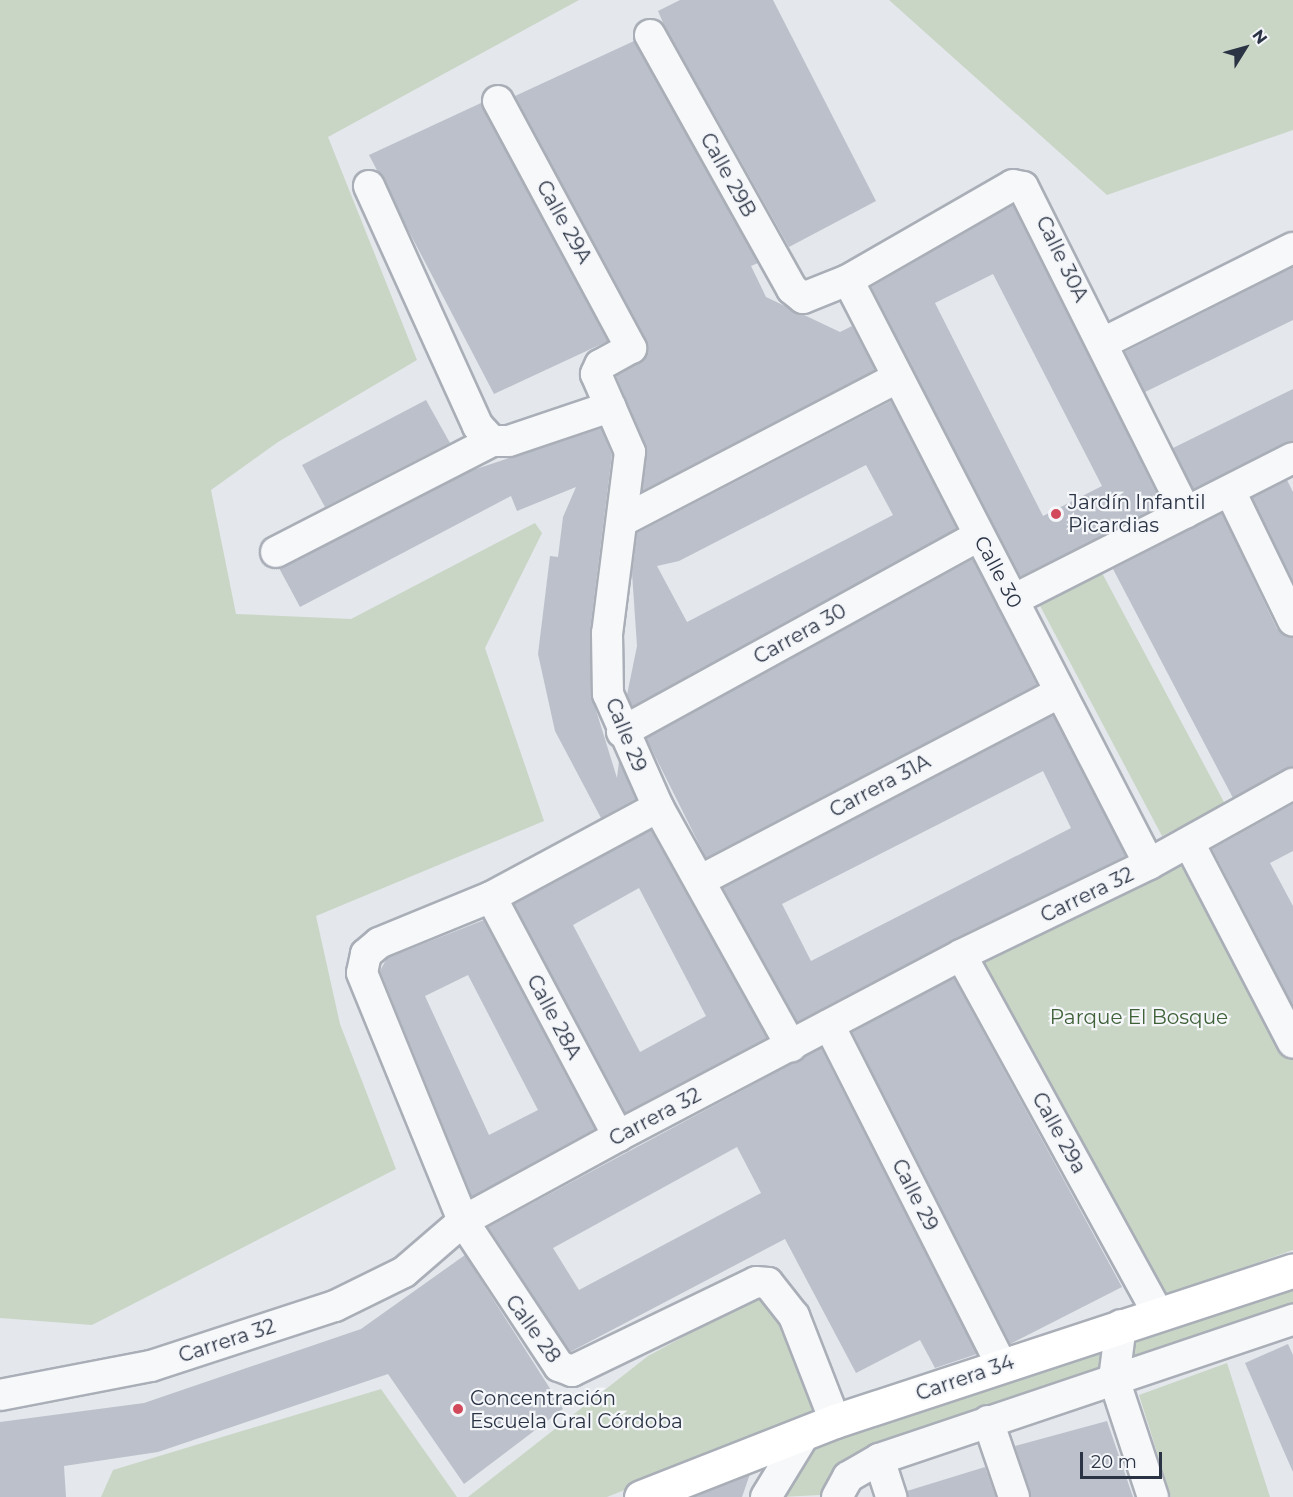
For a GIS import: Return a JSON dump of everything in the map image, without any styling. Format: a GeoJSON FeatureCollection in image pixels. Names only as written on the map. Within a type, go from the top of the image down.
{"type":"FeatureCollection","features":[{"type":"Feature","properties":{"kind":"main road","name":"Carrera 34"},"geometry":{"type":"LineString","coordinates":[[641,1497],[804,1436],[836,1421],[1157,1312],[1293,1270]]}},
{"type":"Feature","properties":{"kind":"street","name":"Calle 29B"},"geometry":{"type":"LineString","coordinates":[[650,35],[792,289],[803,297],[818,295],[848,280]]}},
{"type":"Feature","properties":{"kind":"street","name":"Calle 29A"},"geometry":{"type":"LineString","coordinates":[[498,101],[630,344]]}},
{"type":"Feature","properties":{"kind":"street","name":"Calle 30A"},"geometry":{"type":"LineString","coordinates":[[848,280],[1013,185],[1023,187],[1103,342],[1186,513]]}},
{"type":"Feature","properties":{"kind":"street"},"geometry":{"type":"LineString","coordinates":[[369,186],[478,426],[492,441]]}},
{"type":"Feature","properties":{"kind":"street"},"geometry":{"type":"LineString","coordinates":[[1103,342],[1293,248]]}},
{"type":"Feature","properties":{"kind":"street","name":"Calle 30"},"geometry":{"type":"LineString","coordinates":[[848,280],[1149,864]]}},
{"type":"Feature","properties":{"kind":"street","name":"Calle 29"},"geometry":{"type":"LineString","coordinates":[[630,344],[628,351],[596,369],[630,452],[624,520],[607,633],[608,694],[621,732],[657,807],[701,880],[791,1046]]}},
{"type":"Feature","properties":{"kind":"street"},"geometry":{"type":"LineString","coordinates":[[624,520],[897,378]]}},
{"type":"Feature","properties":{"kind":"street"},"geometry":{"type":"LineString","coordinates":[[276,552],[492,441],[509,441],[610,407]]}},
{"type":"Feature","properties":{"kind":"street"},"geometry":{"type":"LineString","coordinates":[[1013,600],[1293,458]]}},
{"type":"Feature","properties":{"kind":"street"},"geometry":{"type":"LineString","coordinates":[[1230,491],[1293,621]]}},
{"type":"Feature","properties":{"kind":"street","name":"Carrera 30"},"geometry":{"type":"LineString","coordinates":[[621,732],[979,536]]}},
{"type":"Feature","properties":{"kind":"street","name":"Carrera 31A"},"geometry":{"type":"LineString","coordinates":[[701,880],[1060,692]]}},
{"type":"Feature","properties":{"kind":"street","name":"Carrera 32"},"geometry":{"type":"LineString","coordinates":[[0,1395],[151,1366],[335,1306],[404,1272],[463,1221],[618,1136],[961,955],[1149,864],[1293,784]]}},
{"type":"Feature","properties":{"kind":"street"},"geometry":{"type":"LineString","coordinates":[[491,897],[657,807]]}},
{"type":"Feature","properties":{"kind":"street"},"geometry":{"type":"LineString","coordinates":[[1189,843],[1293,1043]]}},
{"type":"Feature","properties":{"kind":"street","name":"Calle 28"},"geometry":{"type":"LineString","coordinates":[[491,897],[379,943],[366,954],[362,973],[463,1221],[511,1301],[565,1371],[756,1282],[768,1283],[794,1316],[836,1421]]}},
{"type":"Feature","properties":{"kind":"street","name":"Calle 28A"},"geometry":{"type":"LineString","coordinates":[[491,897],[618,1136]]}},
{"type":"Feature","properties":{"kind":"street","name":"Calle 29a"},"geometry":{"type":"LineString","coordinates":[[961,955],[1157,1312]]}},
{"type":"Feature","properties":{"kind":"street","name":"Calle 29"},"geometry":{"type":"LineString","coordinates":[[829,1025],[1002,1366]]}},
{"type":"Feature","properties":{"kind":"street"},"geometry":{"type":"LineString","coordinates":[[837,1497],[848,1477],[879,1459],[988,1420],[1293,1320]]}},
{"type":"Feature","properties":{"kind":"street"},"geometry":{"type":"LineString","coordinates":[[1121,1325],[1114,1379],[1153,1497]]}},
{"type":"Feature","properties":{"kind":"street"},"geometry":{"type":"LineString","coordinates":[[988,1420],[1014,1497]]}},
{"type":"Feature","properties":{"kind":"street"},"geometry":{"type":"LineString","coordinates":[[766,1497],[804,1436]]}},
{"type":"Feature","properties":{"kind":"street"},"geometry":{"type":"LineString","coordinates":[[879,1459],[891,1497]]}},
{"type":"Feature","properties":{"kind":"green space"},"geometry":{"type":"Polygon","coordinates":[[[0,0],[579,0],[328,137],[417,360],[278,442],[211,490],[236,614],[351,619],[535,523],[542,533],[485,648],[544,821],[316,916],[340,1024],[396,1169],[92,1325],[0,1318],[0,0]]]}},
{"type":"Feature","properties":{"kind":"green space"},"geometry":{"type":"Polygon","coordinates":[[[889,0],[1293,0],[1293,130],[1107,195],[889,0]]]}},
{"type":"Feature","properties":{"kind":"green space"},"geometry":{"type":"Polygon","coordinates":[[[1101,571],[1225,804],[1162,836],[1038,602],[1101,571]]]}},
{"type":"Feature","properties":{"kind":"green space","name":"Parque El Bosque"},"geometry":{"type":"Polygon","coordinates":[[[1190,857],[1293,1056],[1293,1250],[1159,1298],[976,967],[1190,857]]]}},
{"type":"Feature","properties":{"kind":"green space"},"geometry":{"type":"Polygon","coordinates":[[[1293,1281],[1293,1307],[1129,1364],[1132,1335],[1293,1281]]]}},
{"type":"Feature","properties":{"kind":"green space"},"geometry":{"type":"Polygon","coordinates":[[[760,1295],[781,1318],[818,1413],[607,1497],[468,1497],[648,1356],[760,1295]]]}},
{"type":"Feature","properties":{"kind":"green space"},"geometry":{"type":"Polygon","coordinates":[[[1107,1344],[1101,1370],[853,1454],[820,1495],[781,1497],[814,1442],[1107,1344]]]}},
{"type":"Feature","properties":{"kind":"green space"},"geometry":{"type":"Polygon","coordinates":[[[1227,1363],[1270,1497],[1171,1497],[1139,1395],[1227,1363]]]}},
{"type":"Feature","properties":{"kind":"green space"},"geometry":{"type":"Polygon","coordinates":[[[381,1389],[457,1497],[101,1497],[113,1470],[381,1389]]]}},
{"type":"Feature","properties":{"kind":"building"},"geometry":{"type":"Polygon","coordinates":[[[680,0],[773,0],[876,201],[789,247],[664,25],[658,11],[680,0]]]}},
{"type":"Feature","properties":{"kind":"building"},"geometry":{"type":"Polygon","coordinates":[[[634,41],[758,263],[751,266],[766,297],[840,332],[852,326],[875,370],[642,491],[646,446],[616,376],[645,357],[646,340],[515,96],[634,41]]]}},
{"type":"Feature","properties":{"kind":"building"},"geometry":{"type":"Polygon","coordinates":[[[481,103],[608,341],[494,394],[369,155],[481,103]]]}},
{"type":"Feature","properties":{"kind":"building"},"geometry":{"type":"Polygon","coordinates":[[[1013,205],[1163,505],[1020,577],[871,287],[1013,205]],[[993,274],[935,303],[1043,516],[1102,486],[993,274]]]}},
{"type":"Feature","properties":{"kind":"building"},"geometry":{"type":"Polygon","coordinates":[[[1293,267],[1293,320],[1145,392],[1125,352],[1293,267]]]}},
{"type":"Feature","properties":{"kind":"building"},"geometry":{"type":"Polygon","coordinates":[[[1293,389],[1293,441],[1193,489],[1173,448],[1293,389]]]}},
{"type":"Feature","properties":{"kind":"building"},"geometry":{"type":"Polygon","coordinates":[[[426,400],[450,443],[325,507],[302,465],[426,400]]]}},
{"type":"Feature","properties":{"kind":"building"},"geometry":{"type":"Polygon","coordinates":[[[891,401],[957,529],[632,707],[627,695],[637,646],[632,573],[637,533],[891,401]],[[866,465],[679,561],[657,566],[687,622],[893,515],[866,465]]]}},
{"type":"Feature","properties":{"kind":"building"},"geometry":{"type":"Polygon","coordinates":[[[601,428],[612,455],[590,631],[591,694],[617,778],[619,761],[636,799],[601,818],[555,731],[538,654],[550,556],[558,557],[563,517],[576,487],[517,511],[511,496],[300,607],[279,568],[473,470],[601,428]]]}},
{"type":"Feature","properties":{"kind":"building"},"geometry":{"type":"Polygon","coordinates":[[[1287,480],[1293,492],[1293,581],[1252,498],[1287,480]]]}},
{"type":"Feature","properties":{"kind":"building"},"geometry":{"type":"Polygon","coordinates":[[[1222,513],[1277,629],[1293,638],[1293,767],[1233,798],[1113,569],[1222,513]]]}},
{"type":"Feature","properties":{"kind":"building"},"geometry":{"type":"Polygon","coordinates":[[[973,559],[1037,685],[706,858],[646,738],[973,559]]]}},
{"type":"Feature","properties":{"kind":"building"},"geometry":{"type":"Polygon","coordinates":[[[1053,715],[1126,856],[797,1022],[723,888],[1053,715]],[[1043,771],[782,904],[811,961],[1071,828],[1043,771]]]}},
{"type":"Feature","properties":{"kind":"building"},"geometry":{"type":"Polygon","coordinates":[[[1293,804],[1293,851],[1270,863],[1293,906],[1293,1006],[1212,849],[1293,804]]]}},
{"type":"Feature","properties":{"kind":"building"},"geometry":{"type":"Polygon","coordinates":[[[651,830],[767,1038],[625,1113],[514,904],[651,830]],[[639,888],[573,925],[640,1052],[706,1016],[639,888]]]}},
{"type":"Feature","properties":{"kind":"building"},"geometry":{"type":"Polygon","coordinates":[[[484,920],[595,1129],[472,1197],[380,971],[387,958],[484,920]],[[468,975],[425,996],[489,1135],[538,1110],[468,975]]]}},
{"type":"Feature","properties":{"kind":"building"},"geometry":{"type":"Polygon","coordinates":[[[954,978],[1122,1287],[1010,1344],[852,1032],[954,978]]]}},
{"type":"Feature","properties":{"kind":"building"},"geometry":{"type":"Polygon","coordinates":[[[821,1048],[977,1354],[935,1368],[920,1340],[856,1373],[785,1239],[570,1352],[488,1227],[821,1048]],[[737,1147],[553,1248],[579,1290],[761,1193],[737,1147]]]}},
{"type":"Feature","properties":{"kind":"building"},"geometry":{"type":"Polygon","coordinates":[[[465,1255],[563,1409],[464,1484],[388,1374],[158,1452],[64,1466],[66,1497],[0,1497],[0,1422],[144,1403],[361,1329],[465,1255]]]}},
{"type":"Feature","properties":{"kind":"building"},"geometry":{"type":"Polygon","coordinates":[[[1288,1344],[1293,1355],[1293,1472],[1245,1363],[1288,1344]]]}},
{"type":"Feature","properties":{"kind":"building"},"geometry":{"type":"Polygon","coordinates":[[[1107,1421],[1133,1497],[1031,1497],[1015,1446],[1107,1421]]]}},
{"type":"Feature","properties":{"kind":"building"},"geometry":{"type":"Polygon","coordinates":[[[985,1467],[996,1497],[908,1497],[907,1491],[985,1467]]]}},
{"type":"Feature","properties":{"kind":"building"},"geometry":{"type":"Polygon","coordinates":[[[750,1474],[742,1497],[692,1497],[750,1474]]]}},
{"type":"Feature","properties":{"kind":"place","name":"Jardín Infantil Picardias"},"geometry":{"type":"Point","coordinates":[1056,514]}},
{"type":"Feature","properties":{"kind":"place","name":"Concentración Escuela Gral Córdoba"},"geometry":{"type":"Point","coordinates":[458,1409]}}]}
